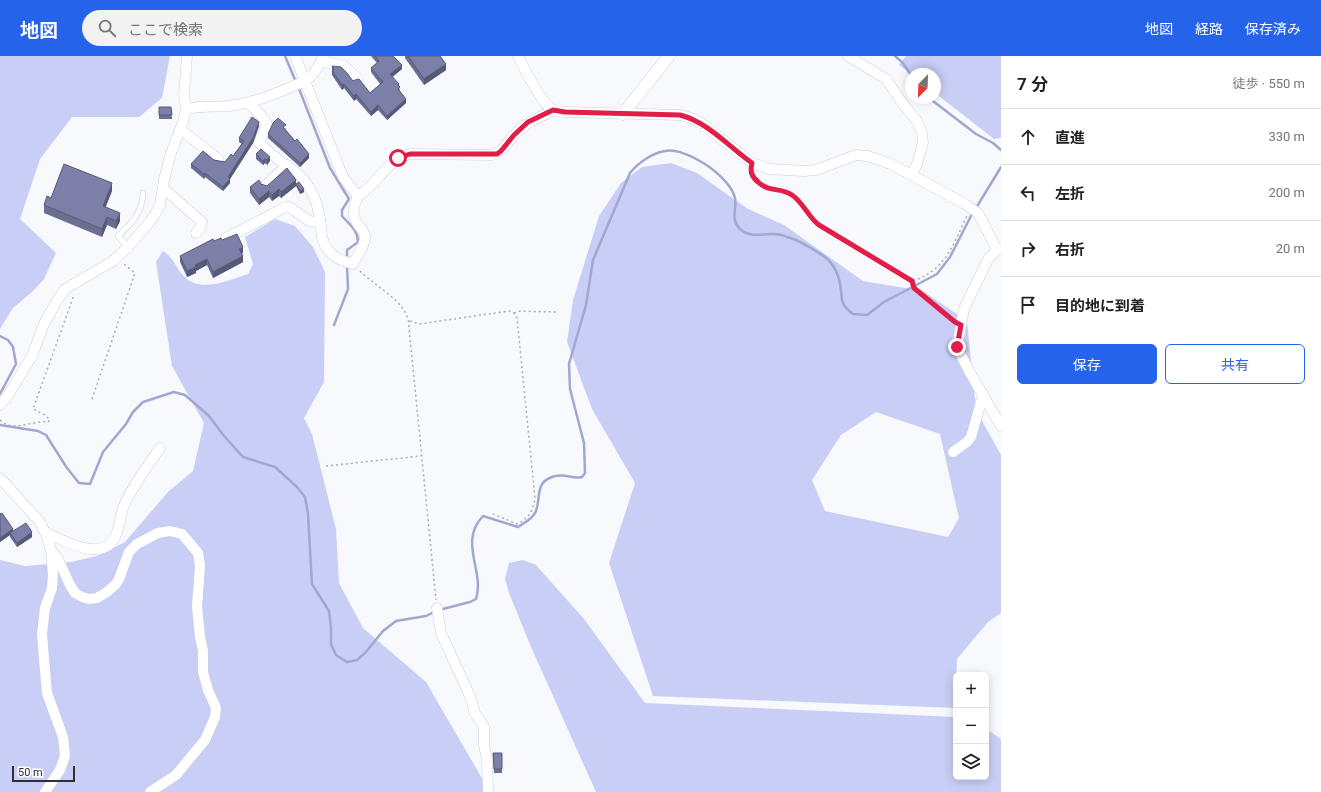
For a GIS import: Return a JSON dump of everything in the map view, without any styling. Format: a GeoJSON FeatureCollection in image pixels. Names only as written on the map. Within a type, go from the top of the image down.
{"type":"FeatureCollection","features":[{"type":"Feature","properties":{"kind":"street"},"geometry":{"type":"LineString","coordinates":[[0,405],[7,397],[32,356],[44,324],[65,289],[119,255],[128,247],[156,213],[160,205],[171,153],[186,109],[184,95],[187,56]]}},
{"type":"Feature","properties":{"kind":"street"},"geometry":{"type":"LineString","coordinates":[[295,56],[299,83],[310,97],[343,177],[358,196]]}},
{"type":"Feature","properties":{"kind":"street"},"geometry":{"type":"LineString","coordinates":[[518,56],[539,94],[546,104],[553,110],[565,112],[680,115],[691,118],[701,123],[752,163],[769,169],[805,171],[816,170],[856,155],[880,159],[978,212],[999,251],[988,259],[964,309],[957,347],[969,372],[1001,426]]}},
{"type":"Feature","properties":{"kind":"street"},"geometry":{"type":"LineString","coordinates":[[623,114],[669,56]]}},
{"type":"Feature","properties":{"kind":"street"},"geometry":{"type":"LineString","coordinates":[[848,56],[886,79],[917,121],[922,133],[923,143],[912,175]]}},
{"type":"Feature","properties":{"kind":"street"},"geometry":{"type":"LineString","coordinates":[[186,109],[249,103],[279,93],[299,83],[316,71],[322,59],[344,66],[358,78]]}},
{"type":"Feature","properties":{"kind":"street"},"geometry":{"type":"LineString","coordinates":[[249,103],[264,119],[267,125],[259,143],[287,166],[294,169],[308,185],[314,195],[320,220],[322,239],[326,248],[332,255],[348,263],[364,244],[365,238],[363,232],[354,219],[353,212],[358,196],[366,192],[398,158],[403,155],[410,154],[497,154],[528,122],[553,110]]}},
{"type":"Feature","properties":{"kind":"street"},"geometry":{"type":"LineString","coordinates":[[180,129],[218,158]]}},
{"type":"Feature","properties":{"kind":"street"},"geometry":{"type":"LineString","coordinates":[[265,186],[287,166]]}},
{"type":"Feature","properties":{"kind":"street"},"geometry":{"type":"LineString","coordinates":[[163,188],[202,222],[201,227],[196,233]]}},
{"type":"Feature","properties":{"kind":"street"},"geometry":{"type":"LineString","coordinates":[[226,238],[286,207],[291,208],[309,221],[314,222],[320,220]]}},
{"type":"Feature","properties":{"kind":"street"},"geometry":{"type":"LineString","coordinates":[[954,452],[971,437],[983,395]]}},
{"type":"Feature","properties":{"kind":"street"},"geometry":{"type":"LineString","coordinates":[[45,532],[77,546],[92,550],[110,544],[116,535],[123,509],[132,490],[160,448]]}},
{"type":"Feature","properties":{"kind":"street"},"geometry":{"type":"LineString","coordinates":[[0,478],[40,522],[51,550],[53,575],[52,588],[45,608],[42,634],[47,693],[63,737],[65,756],[60,770],[45,792]]}},
{"type":"Feature","properties":{"kind":"street"},"geometry":{"type":"LineString","coordinates":[[51,550],[58,559],[75,593],[89,598],[98,598],[112,589],[119,579],[129,552],[137,544],[158,533],[170,531],[182,534],[198,553],[200,566],[198,606],[200,637],[203,651],[203,672],[208,690],[216,708],[216,717],[204,740],[176,775],[150,792]]}},
{"type":"Feature","properties":{"kind":"street"},"geometry":{"type":"LineString","coordinates":[[437,610],[442,633],[470,696],[475,713],[484,727],[488,792]]}},
{"type":"Feature","properties":{"kind":"lane"},"geometry":{"type":"LineString","coordinates":[[128,247],[118,236],[131,224],[141,209],[143,203],[143,193]]}},
{"type":"Feature","properties":{"kind":"path"},"geometry":{"type":"LineString","coordinates":[[752,163],[750,171],[752,176],[763,186],[793,195],[799,200],[812,220],[912,281],[914,288],[923,297],[961,325]]}},
{"type":"Feature","properties":{"kind":"path"},"geometry":{"type":"LineString","coordinates":[[912,281],[930,274],[947,257],[971,208]]}},
{"type":"Feature","properties":{"kind":"path"},"geometry":{"type":"LineString","coordinates":[[92,399],[135,273],[123,264],[119,255]]}},
{"type":"Feature","properties":{"kind":"path"},"geometry":{"type":"LineString","coordinates":[[348,263],[400,305],[410,321],[421,456],[437,610]]}},
{"type":"Feature","properties":{"kind":"path"},"geometry":{"type":"LineString","coordinates":[[0,420],[4,424],[21,426],[28,423],[43,421],[48,422],[50,420],[45,415],[33,409],[75,291],[74,284]]}},
{"type":"Feature","properties":{"kind":"path"},"geometry":{"type":"LineString","coordinates":[[410,321],[419,324],[508,311],[514,313],[520,311],[556,312]]}},
{"type":"Feature","properties":{"kind":"path"},"geometry":{"type":"LineString","coordinates":[[493,514],[517,524],[525,520],[531,513],[535,498],[517,318],[514,313]]}},
{"type":"Feature","properties":{"kind":"path"},"geometry":{"type":"LineString","coordinates":[[326,466],[421,456]]}},
{"type":"Feature","properties":{"kind":"shaded area"},"geometry":{"type":"Polygon","coordinates":[[[0,56],[170,56],[162,98],[139,117],[72,117],[40,159],[20,219],[56,253],[44,279],[33,291],[13,308],[0,329],[0,56]]]}},
{"type":"Feature","properties":{"kind":"shaded area"},"geometry":{"type":"Polygon","coordinates":[[[906,56],[1001,56],[1001,138],[994,139],[941,98],[941,68],[905,68],[905,70],[899,65],[906,56]]]}},
{"type":"Feature","properties":{"kind":"shaded area"},"geometry":{"type":"Polygon","coordinates":[[[671,163],[697,173],[748,209],[784,225],[863,281],[923,291],[967,321],[976,410],[1001,455],[1001,613],[988,622],[957,659],[956,672],[953,672],[953,708],[653,696],[609,563],[635,483],[592,409],[567,342],[573,300],[599,216],[621,183],[642,167],[671,163]],[[876,412],[841,435],[812,480],[825,511],[948,537],[959,518],[940,434],[876,412]]]}},
{"type":"Feature","properties":{"kind":"shaded area"},"geometry":{"type":"Polygon","coordinates":[[[275,219],[295,226],[313,247],[325,272],[324,382],[304,418],[312,434],[336,529],[339,583],[363,628],[426,682],[490,792],[0,792],[0,560],[25,566],[71,562],[97,556],[125,542],[168,492],[193,471],[204,423],[172,366],[156,262],[163,251],[171,258],[181,273],[188,280],[204,285],[222,283],[248,274],[253,264],[245,237],[275,219]]]}},
{"type":"Feature","properties":{"kind":"shaded area"},"geometry":{"type":"Polygon","coordinates":[[[523,560],[536,565],[584,619],[645,703],[953,717],[953,780],[989,780],[989,731],[1001,739],[1001,792],[596,792],[531,647],[509,593],[505,579],[509,563],[523,560]]]}},
{"type":"Feature","properties":{"kind":"building"},"geometry":{"type":"Polygon","coordinates":[[[375,56],[393,56],[402,65],[390,74],[399,84],[398,85],[400,87],[398,89],[406,99],[387,116],[378,105],[371,112],[356,94],[354,96],[344,84],[342,85],[332,71],[334,70],[332,66],[341,67],[353,81],[359,79],[370,93],[383,82],[371,68],[379,61],[375,56]]]}},
{"type":"Feature","properties":{"kind":"building"},"geometry":{"type":"Polygon","coordinates":[[[408,56],[440,56],[446,64],[424,79],[408,56]]]}},
{"type":"Feature","properties":{"kind":"building"},"geometry":{"type":"Polygon","coordinates":[[[159,107],[171,107],[172,115],[159,115],[159,107]]]}},
{"type":"Feature","properties":{"kind":"building"},"geometry":{"type":"Polygon","coordinates":[[[252,117],[259,122],[253,138],[228,177],[230,179],[223,187],[191,164],[203,151],[214,160],[225,162],[231,154],[233,156],[244,141],[239,138],[252,117]]]}},
{"type":"Feature","properties":{"kind":"building"},"geometry":{"type":"Polygon","coordinates":[[[278,118],[286,125],[283,127],[295,141],[297,139],[309,154],[300,163],[268,134],[273,123],[278,118]]]}},
{"type":"Feature","properties":{"kind":"building"},"geometry":{"type":"Polygon","coordinates":[[[261,149],[270,157],[267,160],[265,159],[263,161],[256,154],[261,149]]]}},
{"type":"Feature","properties":{"kind":"building"},"geometry":{"type":"Polygon","coordinates":[[[64,164],[112,183],[103,206],[120,213],[116,221],[107,217],[102,229],[44,205],[47,196],[51,198],[64,164]]]}},
{"type":"Feature","properties":{"kind":"building"},"geometry":{"type":"Polygon","coordinates":[[[287,168],[296,180],[281,192],[279,189],[272,195],[269,191],[259,199],[250,187],[259,180],[261,184],[267,186],[287,168]]]}},
{"type":"Feature","properties":{"kind":"building"},"geometry":{"type":"Polygon","coordinates":[[[299,182],[304,189],[300,191],[296,184],[299,182]]]}},
{"type":"Feature","properties":{"kind":"building"},"geometry":{"type":"Polygon","coordinates":[[[237,234],[243,247],[239,249],[243,256],[213,272],[207,259],[195,265],[196,267],[187,271],[180,256],[213,239],[214,241],[221,238],[222,240],[237,234]]]}},
{"type":"Feature","properties":{"kind":"building"},"geometry":{"type":"Polygon","coordinates":[[[2,513],[13,529],[0,538],[0,514],[2,513]]]}},
{"type":"Feature","properties":{"kind":"building"},"geometry":{"type":"Polygon","coordinates":[[[26,523],[32,532],[17,543],[10,533],[26,523]]]}},
{"type":"Feature","properties":{"kind":"building"},"geometry":{"type":"Polygon","coordinates":[[[493,753],[502,753],[502,769],[494,769],[493,753]]]}},
{"type":"Feature","properties":{"kind":"waterway"},"geometry":{"type":"LineString","coordinates":[[285,56],[296,82]]}},
{"type":"Feature","properties":{"kind":"waterway"},"geometry":{"type":"LineString","coordinates":[[895,56],[906,68]]}},
{"type":"Feature","properties":{"kind":"waterway"},"geometry":{"type":"LineString","coordinates":[[298,86],[330,168],[349,199],[342,210],[342,216],[355,231],[358,242],[347,250],[347,259]]}},
{"type":"Feature","properties":{"kind":"waterway"},"geometry":{"type":"LineString","coordinates":[[937,104],[976,134],[993,143],[1001,150]]}},
{"type":"Feature","properties":{"kind":"waterway"},"geometry":{"type":"LineString","coordinates":[[439,610],[476,599],[478,588],[472,546],[476,526],[483,516],[518,527],[535,514],[543,483],[552,477],[560,475],[579,478],[585,473],[584,443],[570,389],[569,364],[586,305],[593,260],[630,173],[641,162],[660,152],[674,151],[695,158],[716,172],[725,181],[735,198],[735,221],[740,229],[752,235],[774,234],[792,238],[812,248],[825,257],[837,272],[840,281],[842,300],[847,309],[853,314],[867,315],[884,302],[937,274],[950,257],[973,212]]}},
{"type":"Feature","properties":{"kind":"waterway"},"geometry":{"type":"LineString","coordinates":[[976,208],[1001,167]]}},
{"type":"Feature","properties":{"kind":"waterway"},"geometry":{"type":"LineString","coordinates":[[334,325],[348,289],[347,266]]}},
{"type":"Feature","properties":{"kind":"waterway"},"geometry":{"type":"LineString","coordinates":[[0,336],[8,340],[13,347],[16,364],[0,394]]}},
{"type":"Feature","properties":{"kind":"waterway"},"geometry":{"type":"LineString","coordinates":[[0,425],[38,431],[46,435],[67,468],[79,483],[90,484],[103,452],[126,424],[133,412],[143,402],[174,392],[185,395],[209,416],[224,436],[243,457],[275,467],[297,487],[305,497],[308,514],[312,584],[329,611],[331,644],[336,655],[347,662],[357,660],[365,653],[383,631],[396,621],[426,616],[434,612]]}},
{"type":"Feature","properties":{"kind":"route"},"geometry":{"type":"LineString","coordinates":[[398,158],[403,155],[410,154],[497,154],[521,127],[553,110],[565,112],[680,115],[691,118],[701,123],[752,163],[750,171],[752,176],[763,186],[793,195],[799,200],[812,220],[912,281],[914,288],[923,297],[961,325],[957,347]]}}]}
